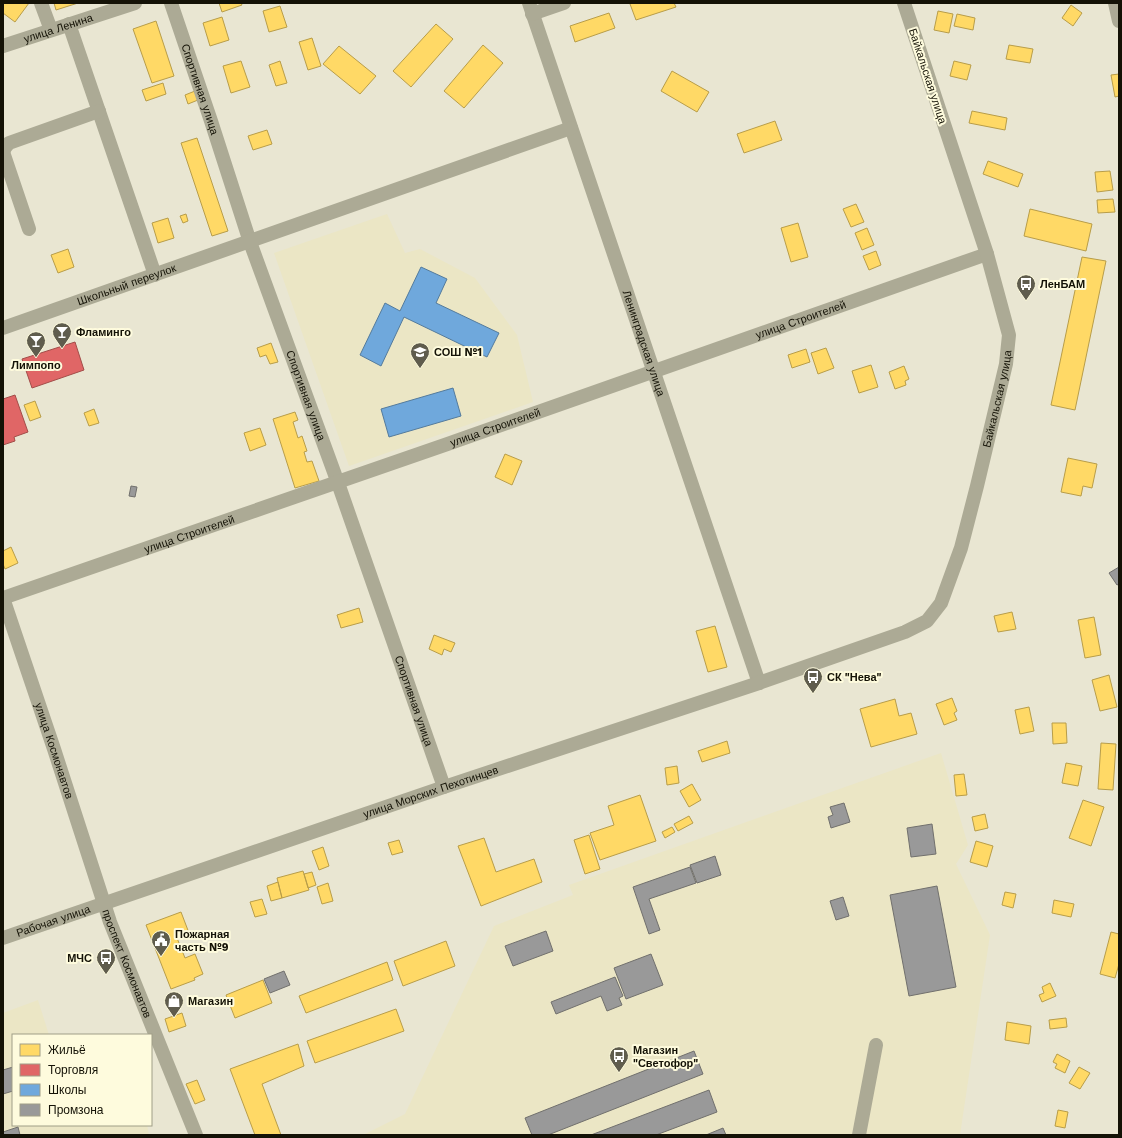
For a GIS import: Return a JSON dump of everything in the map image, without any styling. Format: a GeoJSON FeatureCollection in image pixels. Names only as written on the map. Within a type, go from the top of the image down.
{"type":"FeatureCollection","features":[{"type":"Feature","properties":{"kind":"street"},"geometry":{"type":"LineString","coordinates":[[41,3],[51,30]]}},
{"type":"Feature","properties":{"kind":"street","name":"улица Ленина"},"geometry":{"type":"LineString","coordinates":[[3,46],[135,3]]}},
{"type":"Feature","properties":{"kind":"street","name":"Спортивная улица"},"geometry":{"type":"LineString","coordinates":[[171,3],[250,242],[338,483],[444,787]]}},
{"type":"Feature","properties":{"kind":"street"},"geometry":{"type":"LineString","coordinates":[[531,9],[564,3]]}},
{"type":"Feature","properties":{"kind":"street","name":"Байкальская улица"},"geometry":{"type":"LineString","coordinates":[[759,683],[905,632],[927,621],[941,603],[961,548],[1006,364],[1009,335],[987,254],[904,3]]}},
{"type":"Feature","properties":{"kind":"street"},"geometry":{"type":"LineString","coordinates":[[1115,3],[1119,21]]}},
{"type":"Feature","properties":{"kind":"street","name":"Ленинградская улица"},"geometry":{"type":"LineString","coordinates":[[531,9],[759,683]]}},
{"type":"Feature","properties":{"kind":"street"},"geometry":{"type":"LineString","coordinates":[[69,24],[155,275]]}},
{"type":"Feature","properties":{"kind":"street"},"geometry":{"type":"LineString","coordinates":[[29,229],[3,151],[9,143],[99,111]]}},
{"type":"Feature","properties":{"kind":"street","name":"Школьный переулок"},"geometry":{"type":"LineString","coordinates":[[3,328],[571,128]]}},
{"type":"Feature","properties":{"kind":"street","name":"улица Строителей"},"geometry":{"type":"LineString","coordinates":[[3,598],[106,564],[338,483],[987,254]]}},
{"type":"Feature","properties":{"kind":"street","name":"улица Космонавтов"},"geometry":{"type":"LineString","coordinates":[[3,598],[104,903]]}},
{"type":"Feature","properties":{"kind":"street","name":"улица Морских Пехотинцев"},"geometry":{"type":"LineString","coordinates":[[104,903],[444,787],[759,683]]}},
{"type":"Feature","properties":{"kind":"street","name":"Рабочая улица"},"geometry":{"type":"LineString","coordinates":[[3,938],[104,903]]}},
{"type":"Feature","properties":{"kind":"street","name":"проспект Космонавтов"},"geometry":{"type":"LineString","coordinates":[[104,903],[196,1135]]}},
{"type":"Feature","properties":{"kind":"street"},"geometry":{"type":"LineString","coordinates":[[859,1135],[876,1045]]}},
{"type":"Feature","properties":{"kind":"shaded area","name":"СОШ №1"},"geometry":{"type":"Polygon","coordinates":[[[387,214],[405,253],[420,249],[475,278],[517,335],[533,402],[349,466],[274,253],[387,214]]]}},
{"type":"Feature","properties":{"kind":"shaded area"},"geometry":{"type":"Polygon","coordinates":[[[941,753],[968,845],[956,864],[990,935],[960,1135],[363,1135],[405,1114],[494,926],[573,895],[569,885],[941,753]]]}},
{"type":"Feature","properties":{"kind":"shaded area"},"geometry":{"type":"Polygon","coordinates":[[[38,1000],[49,1034],[12,1034],[12,1126],[147,1126],[149,1135],[3,1135],[3,1013],[38,1000]]]}},
{"type":"Feature","properties":{"kind":"building: Жильё"},"geometry":{"type":"Polygon","coordinates":[[[3,3],[29,3],[15,22],[3,13],[3,3]]]}},
{"type":"Feature","properties":{"kind":"building: Жильё"},"geometry":{"type":"Polygon","coordinates":[[[54,3],[78,3],[56,10],[54,3]]]}},
{"type":"Feature","properties":{"kind":"building: Жильё"},"geometry":{"type":"Polygon","coordinates":[[[219,3],[241,3],[242,5],[222,12],[219,3]]]}},
{"type":"Feature","properties":{"kind":"building: Жильё"},"geometry":{"type":"Polygon","coordinates":[[[674,3],[676,7],[636,20],[630,4],[674,3]]]}},
{"type":"Feature","properties":{"kind":"building: Жильё"},"geometry":{"type":"Polygon","coordinates":[[[1071,5],[1082,13],[1073,26],[1062,18],[1071,5]]]}},
{"type":"Feature","properties":{"kind":"building: Жильё"},"geometry":{"type":"Polygon","coordinates":[[[280,6],[287,27],[269,32],[263,11],[280,6]]]}},
{"type":"Feature","properties":{"kind":"building: Жильё"},"geometry":{"type":"Polygon","coordinates":[[[938,11],[953,14],[949,33],[934,30],[938,11]]]}},
{"type":"Feature","properties":{"kind":"building: Жильё"},"geometry":{"type":"Polygon","coordinates":[[[609,13],[615,28],[575,42],[570,26],[609,13]]]}},
{"type":"Feature","properties":{"kind":"building: Жильё"},"geometry":{"type":"Polygon","coordinates":[[[957,14],[975,18],[973,30],[954,26],[957,14]]]}},
{"type":"Feature","properties":{"kind":"building: Жильё"},"geometry":{"type":"Polygon","coordinates":[[[222,17],[229,40],[210,46],[203,23],[222,17]]]}},
{"type":"Feature","properties":{"kind":"building: Жильё"},"geometry":{"type":"Polygon","coordinates":[[[156,21],[174,76],[152,83],[133,29],[156,21]]]}},
{"type":"Feature","properties":{"kind":"building: Жильё"},"geometry":{"type":"Polygon","coordinates":[[[436,24],[453,39],[411,87],[393,71],[436,24]]]}},
{"type":"Feature","properties":{"kind":"building: Жильё"},"geometry":{"type":"Polygon","coordinates":[[[312,38],[321,66],[308,70],[299,42],[312,38]]]}},
{"type":"Feature","properties":{"kind":"building: Жильё"},"geometry":{"type":"Polygon","coordinates":[[[483,45],[503,63],[464,108],[444,91],[483,45]]]}},
{"type":"Feature","properties":{"kind":"building: Жильё"},"geometry":{"type":"Polygon","coordinates":[[[1009,45],[1033,49],[1030,63],[1006,59],[1009,45]]]}},
{"type":"Feature","properties":{"kind":"building: Жильё"},"geometry":{"type":"Polygon","coordinates":[[[339,46],[376,76],[360,94],[323,64],[339,46]]]}},
{"type":"Feature","properties":{"kind":"building: Жильё"},"geometry":{"type":"Polygon","coordinates":[[[241,61],[250,87],[231,93],[223,66],[241,61]]]}},
{"type":"Feature","properties":{"kind":"building: Жильё"},"geometry":{"type":"Polygon","coordinates":[[[280,61],[287,83],[276,86],[269,65],[280,61]]]}},
{"type":"Feature","properties":{"kind":"building: Жильё"},"geometry":{"type":"Polygon","coordinates":[[[954,61],[971,65],[967,80],[950,76],[954,61]]]}},
{"type":"Feature","properties":{"kind":"building: Жильё"},"geometry":{"type":"Polygon","coordinates":[[[672,71],[709,92],[697,112],[661,91],[672,71]]]}},
{"type":"Feature","properties":{"kind":"building: Жильё"},"geometry":{"type":"Polygon","coordinates":[[[1119,74],[1119,96],[1115,97],[1111,75],[1119,74]]]}},
{"type":"Feature","properties":{"kind":"building: Жильё"},"geometry":{"type":"Polygon","coordinates":[[[163,83],[166,94],[146,101],[142,90],[163,83]]]}},
{"type":"Feature","properties":{"kind":"building: Жильё"},"geometry":{"type":"Polygon","coordinates":[[[195,91],[198,100],[188,104],[185,95],[195,91]]]}},
{"type":"Feature","properties":{"kind":"building: Жильё"},"geometry":{"type":"Polygon","coordinates":[[[972,111],[1007,118],[1005,130],[969,123],[972,111]]]}},
{"type":"Feature","properties":{"kind":"building: Жильё"},"geometry":{"type":"Polygon","coordinates":[[[775,121],[782,140],[744,153],[737,134],[775,121]]]}},
{"type":"Feature","properties":{"kind":"building: Жильё"},"geometry":{"type":"Polygon","coordinates":[[[267,130],[272,144],[253,150],[248,136],[267,130]]]}},
{"type":"Feature","properties":{"kind":"building: Жильё"},"geometry":{"type":"Polygon","coordinates":[[[197,138],[228,231],[212,236],[181,143],[197,138]]]}},
{"type":"Feature","properties":{"kind":"building: Жильё"},"geometry":{"type":"Polygon","coordinates":[[[988,161],[1023,174],[1018,187],[983,174],[988,161]]]}},
{"type":"Feature","properties":{"kind":"building: Жильё"},"geometry":{"type":"Polygon","coordinates":[[[1110,171],[1113,190],[1097,192],[1095,172],[1110,171]]]}},
{"type":"Feature","properties":{"kind":"building: Жильё"},"geometry":{"type":"Polygon","coordinates":[[[1113,199],[1115,212],[1098,213],[1097,200],[1113,199]]]}},
{"type":"Feature","properties":{"kind":"building: Жильё"},"geometry":{"type":"Polygon","coordinates":[[[856,204],[864,222],[851,227],[843,209],[856,204]]]}},
{"type":"Feature","properties":{"kind":"building: Жильё"},"geometry":{"type":"Polygon","coordinates":[[[1030,209],[1092,224],[1086,251],[1024,236],[1030,209]]]}},
{"type":"Feature","properties":{"kind":"building: Жильё"},"geometry":{"type":"Polygon","coordinates":[[[186,214],[188,221],[183,223],[180,216],[186,214]]]}},
{"type":"Feature","properties":{"kind":"building: Жильё"},"geometry":{"type":"Polygon","coordinates":[[[168,218],[174,238],[158,243],[152,223],[168,218]]]}},
{"type":"Feature","properties":{"kind":"building: Жильё"},"geometry":{"type":"Polygon","coordinates":[[[798,223],[808,257],[791,262],[781,228],[798,223]]]}},
{"type":"Feature","properties":{"kind":"building: Жильё"},"geometry":{"type":"Polygon","coordinates":[[[867,228],[874,245],[862,250],[855,233],[867,228]]]}},
{"type":"Feature","properties":{"kind":"building: Жильё"},"geometry":{"type":"Polygon","coordinates":[[[68,249],[74,267],[58,273],[51,255],[68,249]]]}},
{"type":"Feature","properties":{"kind":"building: Жильё"},"geometry":{"type":"Polygon","coordinates":[[[876,251],[881,265],[869,270],[863,256],[876,251]]]}},
{"type":"Feature","properties":{"kind":"building: Жильё"},"geometry":{"type":"Polygon","coordinates":[[[1082,257],[1106,261],[1075,410],[1051,405],[1082,257]]]}},
{"type":"Feature","properties":{"kind":"building: Жильё"},"geometry":{"type":"Polygon","coordinates":[[[271,343],[278,362],[270,364],[266,355],[260,357],[257,348],[271,343]]]}},
{"type":"Feature","properties":{"kind":"building: Жильё"},"geometry":{"type":"Polygon","coordinates":[[[826,348],[834,368],[818,374],[811,353],[826,348]]]}},
{"type":"Feature","properties":{"kind":"building: Жильё"},"geometry":{"type":"Polygon","coordinates":[[[806,349],[810,362],[792,368],[788,355],[806,349]]]}},
{"type":"Feature","properties":{"kind":"building: Жильё"},"geometry":{"type":"Polygon","coordinates":[[[871,365],[878,387],[859,393],[852,371],[871,365]]]}},
{"type":"Feature","properties":{"kind":"building: Жильё"},"geometry":{"type":"Polygon","coordinates":[[[904,366],[909,379],[905,381],[906,385],[895,389],[889,372],[904,366]]]}},
{"type":"Feature","properties":{"kind":"building: Жильё"},"geometry":{"type":"Polygon","coordinates":[[[35,401],[41,417],[30,421],[24,405],[35,401]]]}},
{"type":"Feature","properties":{"kind":"building: Жильё"},"geometry":{"type":"Polygon","coordinates":[[[94,409],[99,423],[89,426],[84,413],[94,409]]]}},
{"type":"Feature","properties":{"kind":"building: Жильё"},"geometry":{"type":"Polygon","coordinates":[[[295,412],[298,420],[293,422],[298,438],[302,436],[307,451],[304,452],[307,462],[312,461],[319,481],[295,488],[273,419],[295,412]]]}},
{"type":"Feature","properties":{"kind":"building: Жильё"},"geometry":{"type":"Polygon","coordinates":[[[260,428],[266,445],[250,451],[244,433],[260,428]]]}},
{"type":"Feature","properties":{"kind":"building: Жильё"},"geometry":{"type":"Polygon","coordinates":[[[505,454],[522,461],[512,485],[495,477],[505,454]]]}},
{"type":"Feature","properties":{"kind":"building: Жильё"},"geometry":{"type":"Polygon","coordinates":[[[1068,458],[1097,464],[1092,488],[1083,486],[1081,496],[1061,492],[1068,458]]]}},
{"type":"Feature","properties":{"kind":"building: Жильё"},"geometry":{"type":"Polygon","coordinates":[[[11,547],[18,563],[5,569],[3,564],[3,551],[11,547]]]}},
{"type":"Feature","properties":{"kind":"building: Жильё"},"geometry":{"type":"Polygon","coordinates":[[[359,608],[363,622],[341,628],[337,615],[359,608]]]}},
{"type":"Feature","properties":{"kind":"building: Жильё"},"geometry":{"type":"Polygon","coordinates":[[[1012,612],[1016,629],[998,632],[994,616],[1012,612]]]}},
{"type":"Feature","properties":{"kind":"building: Жильё"},"geometry":{"type":"Polygon","coordinates":[[[1094,617],[1101,655],[1085,658],[1078,620],[1094,617]]]}},
{"type":"Feature","properties":{"kind":"building: Жильё"},"geometry":{"type":"Polygon","coordinates":[[[715,626],[727,667],[708,672],[696,631],[715,626]]]}},
{"type":"Feature","properties":{"kind":"building: Жильё"},"geometry":{"type":"Polygon","coordinates":[[[434,635],[455,643],[451,652],[444,649],[442,655],[429,649],[434,635]]]}},
{"type":"Feature","properties":{"kind":"building: Жильё"},"geometry":{"type":"Polygon","coordinates":[[[1109,675],[1117,707],[1100,711],[1092,680],[1109,675]]]}},
{"type":"Feature","properties":{"kind":"building: Жильё"},"geometry":{"type":"Polygon","coordinates":[[[952,698],[957,711],[954,713],[957,720],[944,725],[936,704],[952,698]]]}},
{"type":"Feature","properties":{"kind":"building: Жильё"},"geometry":{"type":"Polygon","coordinates":[[[895,699],[899,716],[911,713],[917,734],[871,747],[860,709],[895,699]]]}},
{"type":"Feature","properties":{"kind":"building: Жильё"},"geometry":{"type":"Polygon","coordinates":[[[1029,707],[1034,731],[1020,734],[1015,710],[1029,707]]]}},
{"type":"Feature","properties":{"kind":"building: Жильё"},"geometry":{"type":"Polygon","coordinates":[[[1052,723],[1066,723],[1067,743],[1053,744],[1052,723]]]}},
{"type":"Feature","properties":{"kind":"building: Жильё"},"geometry":{"type":"Polygon","coordinates":[[[727,741],[730,753],[702,762],[698,751],[727,741]]]}},
{"type":"Feature","properties":{"kind":"building: Жильё"},"geometry":{"type":"Polygon","coordinates":[[[1101,743],[1116,744],[1113,790],[1098,789],[1101,743]]]}},
{"type":"Feature","properties":{"kind":"building: Жильё"},"geometry":{"type":"Polygon","coordinates":[[[1066,763],[1082,766],[1078,786],[1062,783],[1066,763]]]}},
{"type":"Feature","properties":{"kind":"building: Жильё"},"geometry":{"type":"Polygon","coordinates":[[[677,766],[679,783],[667,785],[665,768],[677,766]]]}},
{"type":"Feature","properties":{"kind":"building: Жильё"},"geometry":{"type":"Polygon","coordinates":[[[964,774],[967,795],[956,796],[954,775],[964,774]]]}},
{"type":"Feature","properties":{"kind":"building: Жильё"},"geometry":{"type":"Polygon","coordinates":[[[692,784],[701,800],[689,807],[680,791],[692,784]]]}},
{"type":"Feature","properties":{"kind":"building: Жильё"},"geometry":{"type":"Polygon","coordinates":[[[640,795],[656,841],[600,860],[590,833],[614,825],[608,806],[640,795]]]}},
{"type":"Feature","properties":{"kind":"building: Жильё"},"geometry":{"type":"Polygon","coordinates":[[[1083,800],[1104,807],[1091,846],[1069,838],[1083,800]]]}},
{"type":"Feature","properties":{"kind":"building: Жильё"},"geometry":{"type":"Polygon","coordinates":[[[985,814],[988,828],[975,831],[972,817],[985,814]]]}},
{"type":"Feature","properties":{"kind":"building: Жильё"},"geometry":{"type":"Polygon","coordinates":[[[689,816],[693,823],[678,831],[674,824],[689,816]]]}},
{"type":"Feature","properties":{"kind":"building: Жильё"},"geometry":{"type":"Polygon","coordinates":[[[672,827],[675,832],[665,838],[662,832],[672,827]]]}},
{"type":"Feature","properties":{"kind":"building: Жильё"},"geometry":{"type":"Polygon","coordinates":[[[589,835],[600,869],[585,874],[574,840],[589,835]]]}},
{"type":"Feature","properties":{"kind":"building: Жильё"},"geometry":{"type":"Polygon","coordinates":[[[484,838],[496,872],[534,859],[542,882],[481,906],[458,846],[484,838]]]}},
{"type":"Feature","properties":{"kind":"building: Жильё"},"geometry":{"type":"Polygon","coordinates":[[[399,840],[403,852],[392,855],[388,843],[399,840]]]}},
{"type":"Feature","properties":{"kind":"building: Жильё"},"geometry":{"type":"Polygon","coordinates":[[[976,841],[993,846],[987,867],[970,862],[976,841]]]}},
{"type":"Feature","properties":{"kind":"building: Жильё"},"geometry":{"type":"Polygon","coordinates":[[[323,847],[329,866],[319,870],[312,851],[323,847]]]}},
{"type":"Feature","properties":{"kind":"building: Жильё"},"geometry":{"type":"Polygon","coordinates":[[[303,871],[309,890],[282,898],[277,878],[303,871]]]}},
{"type":"Feature","properties":{"kind":"building: Жильё"},"geometry":{"type":"Polygon","coordinates":[[[312,872],[316,885],[308,888],[304,874],[312,872]]]}},
{"type":"Feature","properties":{"kind":"building: Жильё"},"geometry":{"type":"Polygon","coordinates":[[[278,882],[282,898],[271,901],[267,886],[278,882]]]}},
{"type":"Feature","properties":{"kind":"building: Жильё"},"geometry":{"type":"Polygon","coordinates":[[[328,883],[333,901],[322,904],[317,887],[328,883]]]}},
{"type":"Feature","properties":{"kind":"building: Жильё"},"geometry":{"type":"Polygon","coordinates":[[[1005,892],[1016,894],[1013,908],[1002,905],[1005,892]]]}},
{"type":"Feature","properties":{"kind":"building: Жильё"},"geometry":{"type":"Polygon","coordinates":[[[262,899],[267,914],[255,917],[250,902],[262,899]]]}},
{"type":"Feature","properties":{"kind":"building: Жильё"},"geometry":{"type":"Polygon","coordinates":[[[1054,900],[1074,904],[1071,917],[1052,913],[1054,900]]]}},
{"type":"Feature","properties":{"kind":"building: Жильё"},"geometry":{"type":"Polygon","coordinates":[[[181,912],[189,933],[177,938],[185,958],[195,954],[203,974],[194,978],[195,980],[171,989],[146,925],[181,912]]]}},
{"type":"Feature","properties":{"kind":"building: Жильё"},"geometry":{"type":"Polygon","coordinates":[[[1111,932],[1119,934],[1119,964],[1115,978],[1100,974],[1111,932]]]}},
{"type":"Feature","properties":{"kind":"building: Жильё"},"geometry":{"type":"Polygon","coordinates":[[[446,941],[455,966],[403,986],[394,961],[446,941]]]}},
{"type":"Feature","properties":{"kind":"building: Жильё"},"geometry":{"type":"Polygon","coordinates":[[[387,962],[393,980],[306,1013],[299,996],[387,962]]]}},
{"type":"Feature","properties":{"kind":"building: Жильё"},"geometry":{"type":"Polygon","coordinates":[[[263,980],[272,1003],[235,1018],[226,995],[263,980]]]}},
{"type":"Feature","properties":{"kind":"building: Жильё"},"geometry":{"type":"Polygon","coordinates":[[[1050,983],[1056,996],[1042,1002],[1039,995],[1044,993],[1042,987],[1050,983]]]}},
{"type":"Feature","properties":{"kind":"building: Жильё"},"geometry":{"type":"Polygon","coordinates":[[[396,1009],[404,1031],[315,1063],[307,1041],[396,1009]]]}},
{"type":"Feature","properties":{"kind":"building: Жильё"},"geometry":{"type":"Polygon","coordinates":[[[182,1013],[186,1026],[169,1032],[165,1019],[182,1013]]]}},
{"type":"Feature","properties":{"kind":"building: Жильё"},"geometry":{"type":"Polygon","coordinates":[[[1066,1018],[1067,1027],[1050,1029],[1049,1020],[1066,1018]]]}},
{"type":"Feature","properties":{"kind":"building: Жильё"},"geometry":{"type":"Polygon","coordinates":[[[1007,1022],[1031,1026],[1029,1044],[1005,1040],[1007,1022]]]}},
{"type":"Feature","properties":{"kind":"building: Жильё"},"geometry":{"type":"Polygon","coordinates":[[[298,1044],[304,1066],[262,1084],[281,1135],[255,1135],[230,1069],[298,1044]]]}},
{"type":"Feature","properties":{"kind":"building: Жильё"},"geometry":{"type":"Polygon","coordinates":[[[1057,1054],[1070,1061],[1065,1073],[1055,1068],[1057,1064],[1053,1062],[1057,1054]]]}},
{"type":"Feature","properties":{"kind":"building: Жильё"},"geometry":{"type":"Polygon","coordinates":[[[1079,1067],[1090,1073],[1080,1089],[1069,1083],[1079,1067]]]}},
{"type":"Feature","properties":{"kind":"building: Жильё"},"geometry":{"type":"Polygon","coordinates":[[[197,1080],[205,1100],[195,1104],[186,1084],[197,1080]]]}},
{"type":"Feature","properties":{"kind":"building: Жильё"},"geometry":{"type":"Polygon","coordinates":[[[1058,1110],[1068,1112],[1065,1128],[1055,1126],[1058,1110]]]}},
{"type":"Feature","properties":{"kind":"building: Торговля"},"geometry":{"type":"Polygon","coordinates":[[[75,342],[84,370],[32,388],[22,359],[75,342]]]}},
{"type":"Feature","properties":{"kind":"building: Торговля"},"geometry":{"type":"Polygon","coordinates":[[[15,395],[28,432],[14,437],[15,441],[3,445],[3,399],[15,395]]]}},
{"type":"Feature","properties":{"kind":"building: Школы"},"geometry":{"type":"Polygon","coordinates":[[[421,267],[447,279],[436,303],[499,333],[487,357],[404,317],[381,366],[360,355],[385,303],[400,311],[421,267]]]}},
{"type":"Feature","properties":{"kind":"building: Школы"},"geometry":{"type":"Polygon","coordinates":[[[453,388],[461,416],[389,437],[381,409],[453,388]]]}},
{"type":"Feature","properties":{"kind":"building: Промзона"},"geometry":{"type":"Polygon","coordinates":[[[131,486],[137,487],[135,497],[129,496],[131,486]]]}},
{"type":"Feature","properties":{"kind":"building: Промзона"},"geometry":{"type":"Polygon","coordinates":[[[1119,567],[1119,584],[1117,585],[1109,573],[1119,567]]]}},
{"type":"Feature","properties":{"kind":"building: Промзона"},"geometry":{"type":"Polygon","coordinates":[[[844,803],[850,822],[831,828],[828,817],[833,815],[830,807],[844,803]]]}},
{"type":"Feature","properties":{"kind":"building: Промзона"},"geometry":{"type":"Polygon","coordinates":[[[932,824],[936,854],[911,857],[907,828],[932,824]]]}},
{"type":"Feature","properties":{"kind":"building: Промзона"},"geometry":{"type":"Polygon","coordinates":[[[715,856],[721,875],[697,883],[690,865],[715,856]]]}},
{"type":"Feature","properties":{"kind":"building: Промзона"},"geometry":{"type":"Polygon","coordinates":[[[690,867],[696,883],[649,899],[660,930],[649,934],[633,887],[690,867]]]}},
{"type":"Feature","properties":{"kind":"building: Промзона"},"geometry":{"type":"Polygon","coordinates":[[[937,886],[956,987],[909,996],[890,895],[937,886]]]}},
{"type":"Feature","properties":{"kind":"building: Промзона"},"geometry":{"type":"Polygon","coordinates":[[[843,897],[849,916],[836,920],[830,901],[843,897]]]}},
{"type":"Feature","properties":{"kind":"building: Промзона"},"geometry":{"type":"Polygon","coordinates":[[[546,931],[553,951],[513,966],[505,946],[546,931]]]}},
{"type":"Feature","properties":{"kind":"building: Промзона"},"geometry":{"type":"Polygon","coordinates":[[[651,954],[663,985],[626,999],[614,968],[651,954]]]}},
{"type":"Feature","properties":{"kind":"building: Промзона"},"geometry":{"type":"Polygon","coordinates":[[[284,971],[290,985],[270,993],[264,979],[284,971]]]}},
{"type":"Feature","properties":{"kind":"building: Промзона"},"geometry":{"type":"Polygon","coordinates":[[[615,977],[623,996],[619,998],[622,1005],[607,1011],[601,996],[556,1014],[551,1002],[615,977]]]}},
{"type":"Feature","properties":{"kind":"building: Промзона"},"geometry":{"type":"Polygon","coordinates":[[[694,1051],[703,1074],[548,1135],[532,1135],[525,1118],[694,1051]]]}},
{"type":"Feature","properties":{"kind":"building: Промзона"},"geometry":{"type":"Polygon","coordinates":[[[12,1067],[12,1091],[3,1094],[3,1070],[12,1067]]]}},
{"type":"Feature","properties":{"kind":"building: Промзона"},"geometry":{"type":"Polygon","coordinates":[[[709,1090],[717,1112],[656,1135],[591,1135],[709,1090]]]}},
{"type":"Feature","properties":{"kind":"building: Промзона"},"geometry":{"type":"Polygon","coordinates":[[[18,1127],[20,1135],[3,1135],[3,1132],[18,1127]]]}},
{"type":"Feature","properties":{"kind":"building: Промзона"},"geometry":{"type":"Polygon","coordinates":[[[723,1128],[726,1135],[706,1135],[723,1128]]]}},
{"type":"Feature","properties":{"kind":"place","name":"ЛенБАМ"},"geometry":{"type":"Point","coordinates":[1026,301]}},
{"type":"Feature","properties":{"kind":"place","name":"Фламинго"},"geometry":{"type":"Point","coordinates":[62,349]}},
{"type":"Feature","properties":{"kind":"place","name":"Лимпопо"},"geometry":{"type":"Point","coordinates":[36,358]}},
{"type":"Feature","properties":{"kind":"place","name":"СОШ №1"},"geometry":{"type":"Point","coordinates":[420,369]}},
{"type":"Feature","properties":{"kind":"place","name":"СК \"Нева\""},"geometry":{"type":"Point","coordinates":[813,694]}},
{"type":"Feature","properties":{"kind":"place","name":"Пожарная часть №9"},"geometry":{"type":"Point","coordinates":[161,957]}},
{"type":"Feature","properties":{"kind":"place","name":"МЧС"},"geometry":{"type":"Point","coordinates":[106,975]}},
{"type":"Feature","properties":{"kind":"place","name":"Магазин"},"geometry":{"type":"Point","coordinates":[174,1018]}},
{"type":"Feature","properties":{"kind":"place","name":"Магазин \"Светофор\""},"geometry":{"type":"Point","coordinates":[619,1073]}}]}
